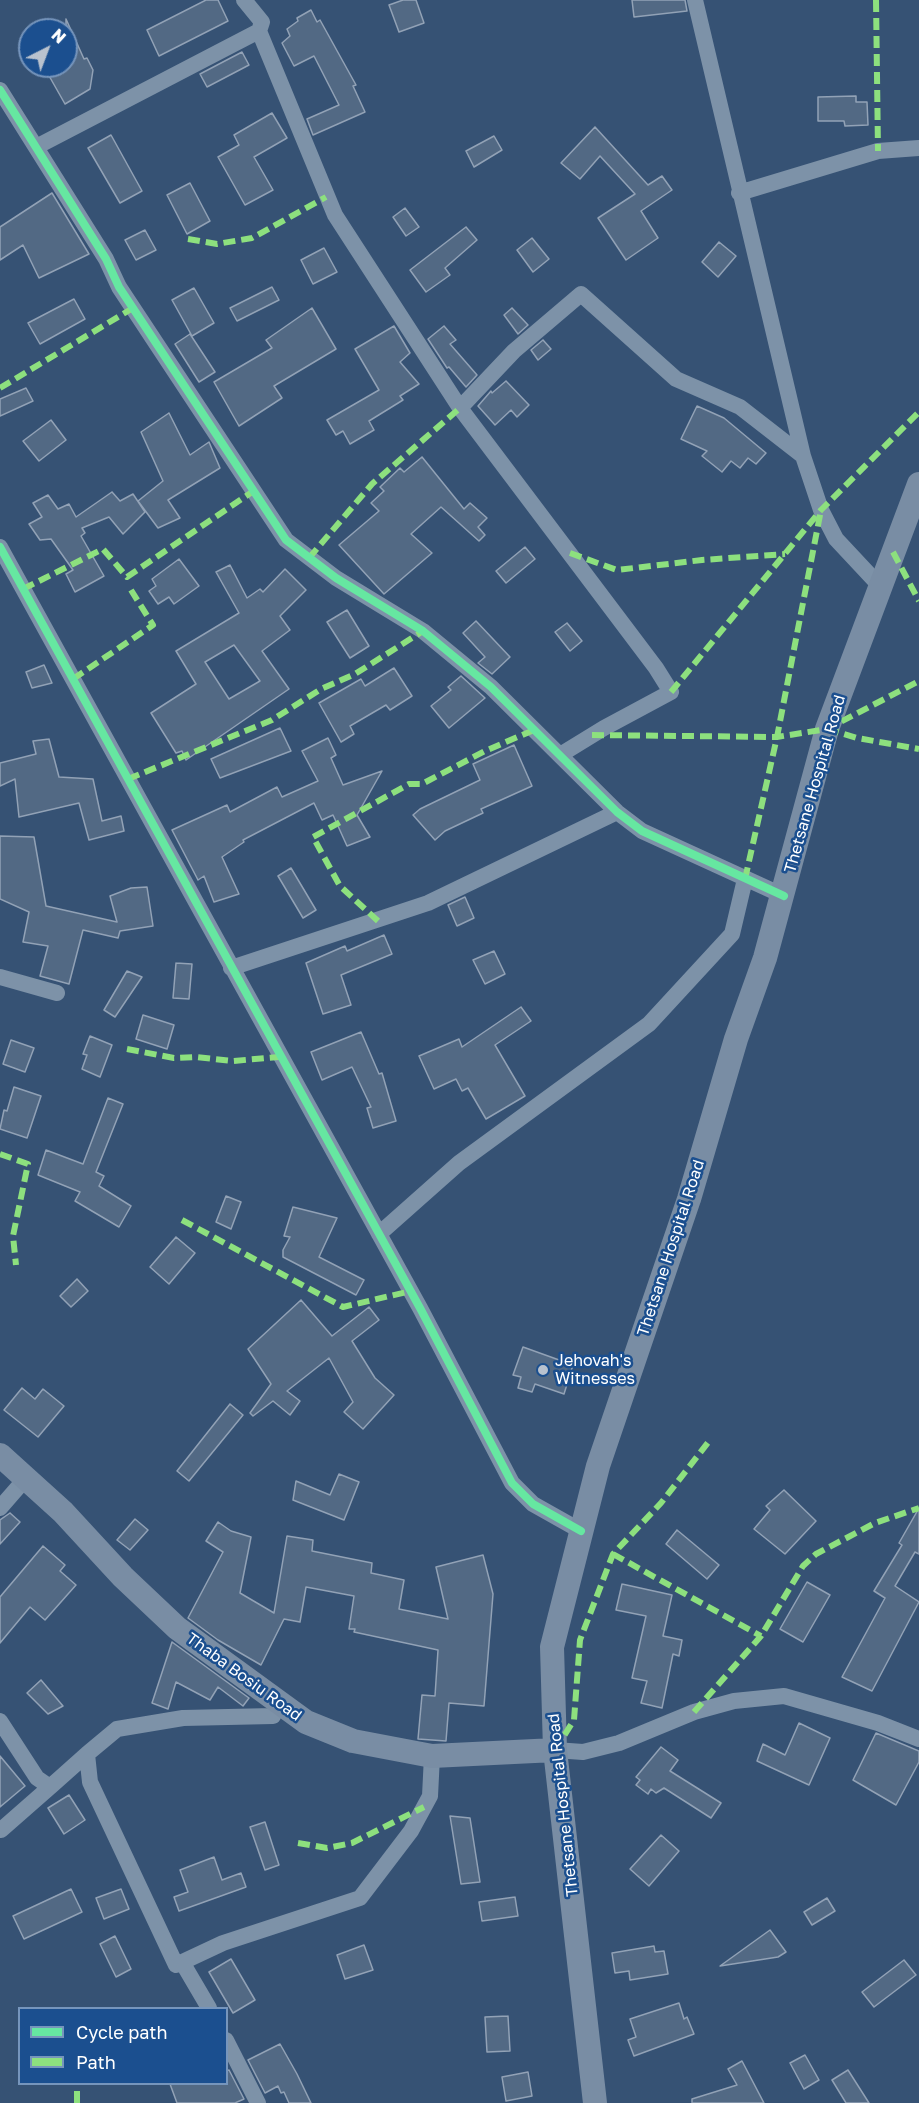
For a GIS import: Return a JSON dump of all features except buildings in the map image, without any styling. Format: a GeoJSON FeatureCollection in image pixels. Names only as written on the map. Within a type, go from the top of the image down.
{"type":"FeatureCollection","features":[{"type":"Feature","properties":{"kind":"main road","name":"Thetsane Hospital Road"},"geometry":{"type":"LineString","coordinates":[[595,2103],[555,1750],[552,1647],[598,1466],[689,1198],[736,1039],[765,958],[784,896],[827,729],[879,585],[919,484]]}},
{"type":"Feature","properties":{"kind":"main road","name":"Thaba Bosiu Road"},"geometry":{"type":"LineString","coordinates":[[0,1455],[27,1477],[123,1577],[177,1628],[306,1722],[353,1741],[432,1756],[555,1750]]}},
{"type":"Feature","properties":{"kind":"street"},"geometry":{"type":"LineString","coordinates":[[244,0],[262,22],[259,31],[334,215],[460,408],[656,668],[671,692],[560,755]]}},
{"type":"Feature","properties":{"kind":"street"},"geometry":{"type":"LineString","coordinates":[[695,0],[803,456],[821,510],[836,539],[879,585]]}},
{"type":"Feature","properties":{"kind":"street"},"geometry":{"type":"LineString","coordinates":[[36,147],[259,31]]}},
{"type":"Feature","properties":{"kind":"street"},"geometry":{"type":"LineString","coordinates":[[0,90],[106,259],[119,287],[286,540],[336,578],[423,632],[491,687],[617,812],[642,831],[784,896]]}},
{"type":"Feature","properties":{"kind":"street"},"geometry":{"type":"LineString","coordinates":[[739,193],[878,151],[919,148]]}},
{"type":"Feature","properties":{"kind":"street"},"geometry":{"type":"LineString","coordinates":[[460,408],[514,351],[581,294],[676,379],[740,407],[803,456]]}},
{"type":"Feature","properties":{"kind":"street"},"geometry":{"type":"LineString","coordinates":[[0,547],[379,1234],[512,1483],[533,1504],[581,1531]]}},
{"type":"Feature","properties":{"kind":"street"},"geometry":{"type":"LineString","coordinates":[[231,968],[428,903],[617,812]]}},
{"type":"Feature","properties":{"kind":"street"},"geometry":{"type":"LineString","coordinates":[[379,1234],[459,1163],[649,1024],[732,934],[745,879]]}},
{"type":"Feature","properties":{"kind":"street"},"geometry":{"type":"LineString","coordinates":[[0,977],[57,993]]}},
{"type":"Feature","properties":{"kind":"street"},"geometry":{"type":"LineString","coordinates":[[0,1508],[27,1477]]}},
{"type":"Feature","properties":{"kind":"street"},"geometry":{"type":"LineString","coordinates":[[555,1750],[584,1752],[619,1743],[694,1712],[734,1701],[783,1696],[878,1723],[919,1739]]}},
{"type":"Feature","properties":{"kind":"street"},"geometry":{"type":"LineString","coordinates":[[1,1830],[117,1729],[183,1718],[273,1716],[279,1704]]}},
{"type":"Feature","properties":{"kind":"street"},"geometry":{"type":"LineString","coordinates":[[0,1721],[37,1778],[50,1787]]}},
{"type":"Feature","properties":{"kind":"street"},"geometry":{"type":"LineString","coordinates":[[87,1754],[90,1782],[115,1840],[176,1965],[223,1943],[360,1898],[411,1831],[430,1796],[432,1756]]}},
{"type":"Feature","properties":{"kind":"street"},"geometry":{"type":"LineString","coordinates":[[182,1962],[208,2007]]}},
{"type":"Feature","properties":{"kind":"street"},"geometry":{"type":"LineString","coordinates":[[228,2044],[258,2103]]}},
{"type":"Feature","properties":{"kind":"marked path"},"geometry":{"type":"LineString","coordinates":[[876,0],[878,151]]}},
{"type":"Feature","properties":{"kind":"marked path"},"geometry":{"type":"LineString","coordinates":[[188,239],[217,244],[252,238],[326,197]]}},
{"type":"Feature","properties":{"kind":"marked path"},"geometry":{"type":"LineString","coordinates":[[0,388],[133,308]]}},
{"type":"Feature","properties":{"kind":"marked path"},"geometry":{"type":"LineString","coordinates":[[309,558],[372,484],[460,408]]}},
{"type":"Feature","properties":{"kind":"marked path"},"geometry":{"type":"LineString","coordinates":[[671,692],[821,510],[919,412]]}},
{"type":"Feature","properties":{"kind":"marked path"},"geometry":{"type":"LineString","coordinates":[[23,589],[103,549],[127,577],[255,490]]}},
{"type":"Feature","properties":{"kind":"marked path"},"geometry":{"type":"LineString","coordinates":[[745,879],[777,737],[821,510]]}},
{"type":"Feature","properties":{"kind":"marked path"},"geometry":{"type":"LineString","coordinates":[[893,552],[919,601]]}},
{"type":"Feature","properties":{"kind":"marked path"},"geometry":{"type":"LineString","coordinates":[[570,553],[617,570],[702,560],[785,554]]}},
{"type":"Feature","properties":{"kind":"marked path"},"geometry":{"type":"LineString","coordinates":[[73,679],[153,625],[131,590]]}},
{"type":"Feature","properties":{"kind":"marked path"},"geometry":{"type":"LineString","coordinates":[[128,779],[272,720],[321,689],[355,674],[423,631]]}},
{"type":"Feature","properties":{"kind":"marked path"},"geometry":{"type":"LineString","coordinates":[[592,735],[777,737],[827,729],[919,681]]}},
{"type":"Feature","properties":{"kind":"marked path"},"geometry":{"type":"LineString","coordinates":[[827,729],[857,738],[919,749]]}},
{"type":"Feature","properties":{"kind":"marked path"},"geometry":{"type":"LineString","coordinates":[[378,921],[340,886],[313,837],[409,784],[422,784],[485,751],[534,730]]}},
{"type":"Feature","properties":{"kind":"marked path"},"geometry":{"type":"LineString","coordinates":[[127,1049],[174,1058],[196,1057],[233,1061],[279,1057]]}},
{"type":"Feature","properties":{"kind":"marked path"},"geometry":{"type":"LineString","coordinates":[[0,1154],[28,1164],[13,1236],[16,1265]]}},
{"type":"Feature","properties":{"kind":"marked path"},"geometry":{"type":"LineString","coordinates":[[182,1220],[343,1307],[411,1291]]}},
{"type":"Feature","properties":{"kind":"marked path"},"geometry":{"type":"LineString","coordinates":[[555,1750],[574,1720],[580,1640],[613,1554],[661,1503],[710,1440]]}},
{"type":"Feature","properties":{"kind":"marked path"},"geometry":{"type":"LineString","coordinates":[[694,1712],[761,1636],[803,1566],[816,1554],[875,1523],[919,1508]]}},
{"type":"Feature","properties":{"kind":"marked path"},"geometry":{"type":"LineString","coordinates":[[613,1554],[761,1636]]}},
{"type":"Feature","properties":{"kind":"marked path"},"geometry":{"type":"LineString","coordinates":[[298,1843],[327,1848],[352,1843],[424,1807]]}},
{"type":"Feature","properties":{"kind":"marked path"},"geometry":{"type":"LineString","coordinates":[[77,2085],[77,2103]]}},
{"type":"Feature","properties":{"kind":"cycle path"},"geometry":{"type":"LineString","coordinates":[[0,90],[106,259],[119,287],[286,540],[336,578],[423,631],[491,687],[617,812],[642,831],[784,896]]}},
{"type":"Feature","properties":{"kind":"cycle path"},"geometry":{"type":"LineString","coordinates":[[0,547],[420,1308],[512,1483],[533,1504],[581,1531]]}},
{"type":"Feature","properties":{"kind":"place","name":"Jehovah's Witnesses"},"geometry":{"type":"Point","coordinates":[543,1370]}}]}
